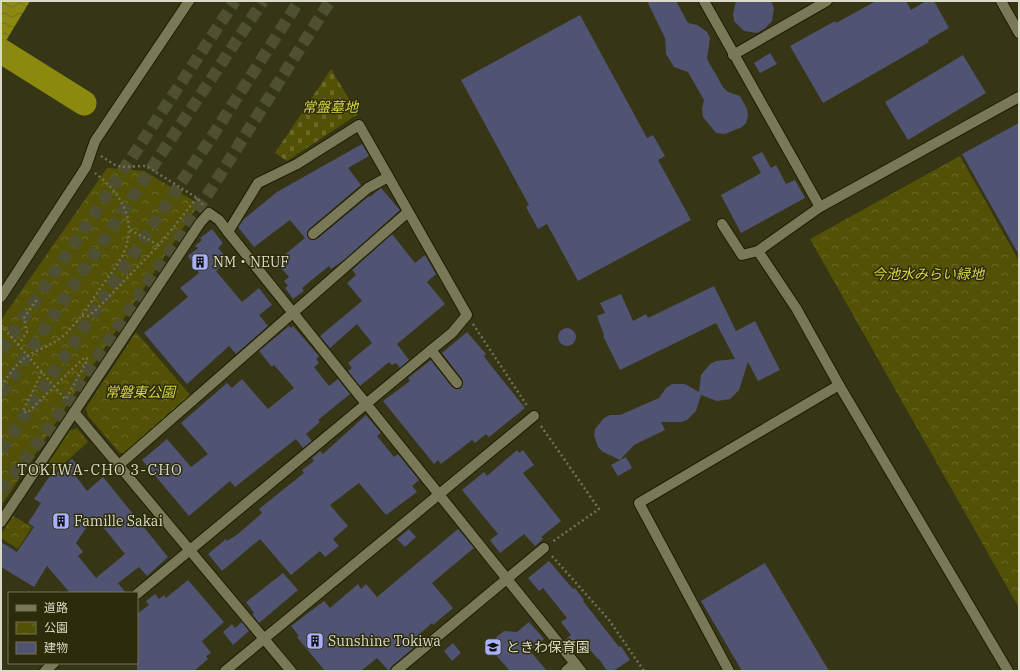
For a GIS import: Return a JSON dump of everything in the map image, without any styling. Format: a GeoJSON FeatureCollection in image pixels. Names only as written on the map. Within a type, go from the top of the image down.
{"type":"FeatureCollection","features":[{"type":"Feature","properties":{"kind":"street"},"geometry":{"type":"LineString","coordinates":[[1,297],[86,167],[95,140],[189,1]]}},
{"type":"Feature","properties":{"kind":"street"},"geometry":{"type":"LineString","coordinates":[[704,1],[820,208]]}},
{"type":"Feature","properties":{"kind":"street"},"geometry":{"type":"LineString","coordinates":[[733,55],[827,1]]}},
{"type":"Feature","properties":{"kind":"street"},"geometry":{"type":"LineString","coordinates":[[1001,1],[1019,33]]}},
{"type":"Feature","properties":{"kind":"street"},"geometry":{"type":"LineString","coordinates":[[722,224],[742,255],[758,251],[820,208],[1019,97]]}},
{"type":"Feature","properties":{"kind":"street"},"geometry":{"type":"LineString","coordinates":[[138,593],[452,333],[466,315],[359,125],[297,164],[258,183],[228,232]]}},
{"type":"Feature","properties":{"kind":"street"},"geometry":{"type":"LineString","coordinates":[[313,234],[368,188],[388,177]]}},
{"type":"Feature","properties":{"kind":"street"},"geometry":{"type":"LineString","coordinates":[[119,465],[408,212]]}},
{"type":"Feature","properties":{"kind":"street"},"geometry":{"type":"LineString","coordinates":[[1,522],[200,223],[209,213],[219,220],[578,667],[566,671]]}},
{"type":"Feature","properties":{"kind":"street"},"geometry":{"type":"LineString","coordinates":[[758,251],[796,308],[839,385],[1008,671]]}},
{"type":"Feature","properties":{"kind":"street"},"geometry":{"type":"LineString","coordinates":[[431,350],[457,383]]}},
{"type":"Feature","properties":{"kind":"street"},"geometry":{"type":"LineString","coordinates":[[729,671],[639,503],[839,385]]}},
{"type":"Feature","properties":{"kind":"street"},"geometry":{"type":"LineString","coordinates":[[74,412],[291,671]]}},
{"type":"Feature","properties":{"kind":"street"},"geometry":{"type":"LineString","coordinates":[[224,671],[534,416]]}},
{"type":"Feature","properties":{"kind":"street"},"geometry":{"type":"LineString","coordinates":[[396,671],[544,548]]}},
{"type":"Feature","properties":{"kind":"street"},"geometry":{"type":"LineString","coordinates":[[45,671],[53,664]]}},
{"type":"Feature","properties":{"kind":"path"},"geometry":{"type":"LineString","coordinates":[[92,151],[115,165],[122,167],[146,166],[197,198],[209,213]]}},
{"type":"Feature","properties":{"kind":"path"},"geometry":{"type":"LineString","coordinates":[[1,386],[14,368],[28,356],[60,338],[74,326],[124,253],[130,230],[127,214],[118,196],[102,179],[86,167]]}},
{"type":"Feature","properties":{"kind":"path"},"geometry":{"type":"LineString","coordinates":[[82,316],[88,316],[96,310],[158,245],[197,198]]}},
{"type":"Feature","properties":{"kind":"path"},"geometry":{"type":"LineString","coordinates":[[130,230],[158,245]]}},
{"type":"Feature","properties":{"kind":"path"},"geometry":{"type":"LineString","coordinates":[[18,345],[27,332],[24,318],[38,298]]}},
{"type":"Feature","properties":{"kind":"path"},"geometry":{"type":"LineString","coordinates":[[466,315],[599,509],[544,548],[609,620],[644,671]]}},
{"type":"Feature","properties":{"kind":"path"},"geometry":{"type":"LineString","coordinates":[[1,325],[18,345],[28,356],[42,372],[54,386],[66,399],[88,359],[85,357],[54,386],[27,413],[23,410],[42,372]]}},
{"type":"Feature","properties":{"kind":"green space","name":"常盤墓地"},"geometry":{"type":"Polygon","coordinates":[[[331,69],[358,114],[287,161],[275,153],[331,69]]]}},
{"type":"Feature","properties":{"kind":"green space","name":"今池水みらい緑地"},"geometry":{"type":"Polygon","coordinates":[[[960,156],[1019,261],[1019,608],[810,239],[960,156]]]}},
{"type":"Feature","properties":{"kind":"green space"},"geometry":{"type":"Polygon","coordinates":[[[107,168],[144,171],[199,204],[1,506],[1,320],[107,168]]]}},
{"type":"Feature","properties":{"kind":"green space","name":"常磐東公園"},"geometry":{"type":"Polygon","coordinates":[[[136,332],[191,396],[126,453],[120,453],[88,416],[86,408],[136,332]]]}},
{"type":"Feature","properties":{"kind":"green space"},"geometry":{"type":"Polygon","coordinates":[[[77,428],[88,442],[56,471],[47,465],[70,430],[77,428]]]}},
{"type":"Feature","properties":{"kind":"green space"},"geometry":{"type":"Polygon","coordinates":[[[13,516],[32,527],[18,549],[1,538],[1,534],[13,516]]]}},
{"type":"Feature","properties":{"kind":"water"},"geometry":{"type":"Polygon","coordinates":[[[1,1],[30,1],[1,49],[1,1]]]}},
{"type":"Feature","properties":{"kind":"building"},"geometry":{"type":"Polygon","coordinates":[[[647,1],[676,1],[688,23],[697,25],[707,32],[710,38],[707,59],[723,87],[728,92],[740,96],[747,109],[748,115],[746,123],[742,127],[725,134],[716,133],[703,117],[702,109],[704,100],[688,72],[674,67],[666,54],[665,38],[647,1]]]}},
{"type":"Feature","properties":{"kind":"building"},"geometry":{"type":"Polygon","coordinates":[[[736,1],[771,1],[774,8],[772,21],[764,29],[757,33],[744,31],[734,21],[733,14],[736,1]]]}},
{"type":"Feature","properties":{"kind":"building"},"geometry":{"type":"Polygon","coordinates":[[[876,1],[906,1],[911,10],[926,1],[934,1],[949,28],[928,40],[929,42],[823,103],[790,46],[835,21],[836,23],[876,1]]]}},
{"type":"Feature","properties":{"kind":"building"},"geometry":{"type":"Polygon","coordinates":[[[580,15],[647,138],[653,135],[665,156],[658,160],[691,220],[578,281],[547,224],[538,229],[526,207],[529,205],[461,80],[580,15]]]}},
{"type":"Feature","properties":{"kind":"building"},"geometry":{"type":"Polygon","coordinates":[[[770,53],[777,64],[760,73],[754,63],[770,53]]]}},
{"type":"Feature","properties":{"kind":"building"},"geometry":{"type":"Polygon","coordinates":[[[963,55],[986,93],[908,140],[885,102],[963,55]]]}},
{"type":"Feature","properties":{"kind":"building"},"geometry":{"type":"Polygon","coordinates":[[[1019,123],[1019,255],[962,154],[1019,123]]]}},
{"type":"Feature","properties":{"kind":"building"},"geometry":{"type":"Polygon","coordinates":[[[362,144],[369,156],[348,168],[361,185],[309,229],[307,232],[308,238],[311,240],[317,239],[369,196],[370,197],[381,188],[400,210],[344,260],[331,269],[329,266],[302,288],[304,291],[293,299],[285,288],[288,286],[284,281],[289,277],[276,262],[305,238],[290,220],[254,247],[238,227],[244,219],[277,192],[362,144]]]}},
{"type":"Feature","properties":{"kind":"building"},"geometry":{"type":"Polygon","coordinates":[[[762,152],[771,168],[776,165],[786,184],[795,180],[805,198],[741,233],[721,195],[761,173],[752,157],[762,152]]]}},
{"type":"Feature","properties":{"kind":"building"},"geometry":{"type":"Polygon","coordinates":[[[212,229],[223,243],[218,248],[228,260],[216,271],[242,302],[259,288],[272,305],[259,315],[268,326],[236,354],[229,346],[187,384],[144,333],[188,297],[180,288],[199,273],[188,256],[198,248],[195,246],[202,240],[200,238],[212,229]]]}},
{"type":"Feature","properties":{"kind":"building"},"geometry":{"type":"Polygon","coordinates":[[[392,234],[415,263],[425,255],[436,274],[427,282],[445,304],[397,344],[409,360],[400,368],[396,363],[392,365],[389,362],[360,386],[348,371],[352,368],[348,363],[372,343],[357,324],[330,348],[320,336],[362,301],[347,283],[356,275],[352,270],[392,234]]]}},
{"type":"Feature","properties":{"kind":"building"},"geometry":{"type":"Polygon","coordinates":[[[714,286],[736,331],[755,321],[780,370],[758,381],[748,362],[739,390],[730,399],[717,401],[701,395],[696,411],[687,420],[681,422],[661,422],[665,430],[634,445],[620,460],[603,452],[598,447],[594,435],[595,429],[604,418],[610,415],[620,415],[659,398],[666,388],[672,384],[685,384],[699,392],[701,375],[710,364],[716,361],[735,359],[716,323],[620,370],[603,336],[604,335],[597,316],[605,313],[600,303],[621,294],[633,321],[646,314],[648,318],[714,286]]]}},
{"type":"Feature","properties":{"kind":"building"},"geometry":{"type":"Polygon","coordinates":[[[289,326],[291,328],[293,326],[319,356],[316,359],[319,363],[314,367],[329,386],[338,379],[350,394],[318,420],[320,422],[306,434],[312,441],[303,448],[296,439],[235,487],[230,481],[189,516],[142,460],[167,439],[191,467],[208,454],[181,423],[227,383],[232,388],[242,379],[268,409],[294,388],[274,365],[272,367],[259,351],[289,326]]]}},
{"type":"Feature","properties":{"kind":"building"},"geometry":{"type":"Polygon","coordinates":[[[563,328],[571,328],[576,333],[574,344],[571,346],[563,346],[558,341],[558,333],[563,328]]]}},
{"type":"Feature","properties":{"kind":"building"},"geometry":{"type":"Polygon","coordinates":[[[467,332],[486,354],[484,356],[489,363],[525,408],[489,437],[486,434],[475,443],[472,440],[441,464],[438,460],[434,464],[383,401],[410,381],[408,378],[431,360],[452,387],[458,389],[461,388],[463,382],[462,379],[442,353],[467,332]]]}},
{"type":"Feature","properties":{"kind":"building"},"geometry":{"type":"Polygon","coordinates":[[[366,415],[381,433],[377,436],[394,457],[398,454],[419,480],[412,486],[417,492],[386,515],[359,483],[330,505],[348,526],[333,539],[339,546],[325,557],[320,551],[291,575],[260,539],[222,571],[208,554],[226,539],[227,541],[238,534],[262,513],[259,509],[304,473],[302,470],[314,461],[312,458],[320,451],[323,454],[366,415]]]}},
{"type":"Feature","properties":{"kind":"building"},"geometry":{"type":"Polygon","coordinates":[[[517,450],[519,453],[523,450],[534,465],[523,473],[561,521],[541,537],[543,539],[535,546],[524,534],[500,553],[490,540],[498,534],[462,490],[484,472],[487,476],[517,450]]]}},
{"type":"Feature","properties":{"kind":"building"},"geometry":{"type":"Polygon","coordinates":[[[626,457],[632,468],[618,476],[611,465],[626,457]]]}},
{"type":"Feature","properties":{"kind":"building"},"geometry":{"type":"Polygon","coordinates":[[[72,459],[80,468],[74,474],[87,491],[103,477],[168,557],[147,576],[139,567],[118,583],[125,592],[69,592],[47,566],[34,587],[1,567],[1,542],[17,552],[34,527],[28,523],[41,503],[34,499],[52,473],[54,475],[72,459]],[[94,516],[76,543],[83,552],[78,556],[96,578],[125,554],[94,516]]]}},
{"type":"Feature","properties":{"kind":"building"},"geometry":{"type":"Polygon","coordinates":[[[409,529],[416,537],[405,547],[397,539],[409,529]]]}},
{"type":"Feature","properties":{"kind":"building"},"geometry":{"type":"Polygon","coordinates":[[[458,529],[474,548],[432,583],[453,608],[433,625],[432,623],[414,639],[418,644],[392,666],[389,671],[377,658],[361,671],[325,671],[297,637],[299,636],[291,626],[324,601],[330,608],[358,584],[361,589],[366,584],[377,597],[458,529]]]}},
{"type":"Feature","properties":{"kind":"building"},"geometry":{"type":"Polygon","coordinates":[[[549,561],[573,589],[575,588],[584,600],[583,601],[619,647],[621,646],[630,660],[613,671],[607,671],[599,659],[585,644],[577,651],[566,639],[571,635],[561,622],[567,618],[543,588],[539,591],[528,578],[549,561]]]}},
{"type":"Feature","properties":{"kind":"building"},"geometry":{"type":"Polygon","coordinates":[[[765,563],[829,671],[742,671],[701,601],[765,563]]]}},
{"type":"Feature","properties":{"kind":"building"},"geometry":{"type":"Polygon","coordinates":[[[283,573],[298,590],[259,623],[252,614],[254,613],[246,602],[283,573]]]}},
{"type":"Feature","properties":{"kind":"building"},"geometry":{"type":"Polygon","coordinates":[[[188,580],[224,622],[202,641],[211,653],[206,656],[208,659],[194,671],[137,671],[138,613],[149,605],[146,601],[155,594],[159,599],[164,595],[166,598],[188,580]]]}},
{"type":"Feature","properties":{"kind":"building"},"geometry":{"type":"Polygon","coordinates":[[[242,622],[249,631],[233,645],[223,632],[232,624],[235,628],[242,622]]]}},
{"type":"Feature","properties":{"kind":"building"},"geometry":{"type":"Polygon","coordinates":[[[529,622],[544,639],[530,651],[547,671],[510,671],[487,645],[504,631],[517,632],[529,622]]]}},
{"type":"Feature","properties":{"kind":"building"},"geometry":{"type":"Polygon","coordinates":[[[453,643],[461,653],[452,661],[444,651],[453,643]]]}},
{"type":"Feature","properties":{"kind":"waterway"},"geometry":{"type":"LineString","coordinates":[[1,51],[84,103]]}},
{"type":"Feature","properties":{"kind":"tunnel"},"geometry":{"type":"LineString","coordinates":[[1,351],[103,201],[235,1]]}},
{"type":"Feature","properties":{"kind":"tunnel"},"geometry":{"type":"LineString","coordinates":[[1,394],[263,1]]}},
{"type":"Feature","properties":{"kind":"tunnel"},"geometry":{"type":"LineString","coordinates":[[1,451],[213,135],[299,1]]}},
{"type":"Feature","properties":{"kind":"tunnel"},"geometry":{"type":"LineString","coordinates":[[1,491],[47,431],[206,197],[330,1]]}},
{"type":"Feature","properties":{"kind":"place","name":"NM・NEUF"},"geometry":{"type":"Point","coordinates":[200,262]}},
{"type":"Feature","properties":{"kind":"place","name":"Famille Sakai"},"geometry":{"type":"Point","coordinates":[61,521]}},
{"type":"Feature","properties":{"kind":"place","name":"Sunshine Tokiwa"},"geometry":{"type":"Point","coordinates":[315,641]}},
{"type":"Feature","properties":{"kind":"place","name":"ときわ保育園"},"geometry":{"type":"Point","coordinates":[493,647]}},
{"type":"Feature","properties":{"kind":"district","name":"TOKIWA-CHO 3-CHO"},"geometry":{"type":"Point","coordinates":[100,469]}}]}
